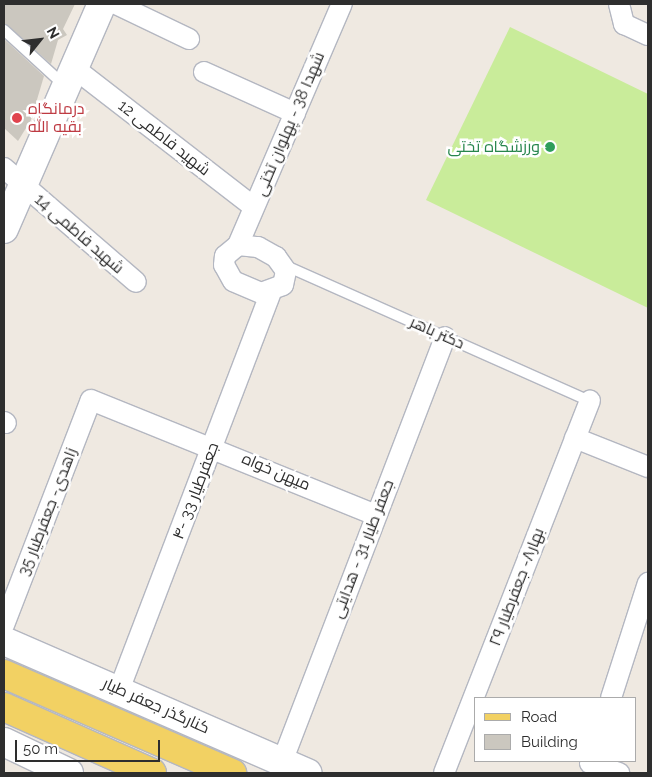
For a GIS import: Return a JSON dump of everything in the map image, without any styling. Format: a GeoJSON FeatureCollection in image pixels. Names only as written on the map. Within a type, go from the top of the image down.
{"type":"FeatureCollection","features":[{"type":"Feature","properties":{"kind":"main road"},"geometry":{"type":"LineString","coordinates":[[4,229],[13,177],[70,78],[102,4]]}},
{"type":"Feature","properties":{"kind":"main road","name":"کنارگذر جعفر طیار"},"geometry":{"type":"LineString","coordinates":[[4,641],[307,773]]}},
{"type":"Feature","properties":{"kind":"main road"},"geometry":{"type":"LineString","coordinates":[[4,674],[232,773]]}},
{"type":"Feature","properties":{"kind":"main road"},"geometry":{"type":"LineString","coordinates":[[4,707],[152,773]]}},
{"type":"Feature","properties":{"kind":"main road"},"geometry":{"type":"LineString","coordinates":[[4,742],[69,773]]}},
{"type":"Feature","properties":{"kind":"street"},"geometry":{"type":"LineString","coordinates":[[116,4],[189,39]]}},
{"type":"Feature","properties":{"kind":"street","name":"شهدا 38 - پهلوان تختی"},"geometry":{"type":"LineString","coordinates":[[238,245],[342,4]]}},
{"type":"Feature","properties":{"kind":"street"},"geometry":{"type":"LineString","coordinates":[[618,4],[624,24],[648,35]]}},
{"type":"Feature","properties":{"kind":"street"},"geometry":{"type":"LineString","coordinates":[[204,72],[295,113]]}},
{"type":"Feature","properties":{"kind":"street","name":"شهید فاطمی 12"},"geometry":{"type":"LineString","coordinates":[[70,78],[254,207]]}},
{"type":"Feature","properties":{"kind":"street","name":"شهید فاطمی 14"},"geometry":{"type":"LineString","coordinates":[[13,177],[136,282]]}},
{"type":"Feature","properties":{"kind":"street"},"geometry":{"type":"LineString","coordinates":[[238,245],[258,247],[283,265],[286,278],[271,292],[246,290],[227,273],[225,256],[238,245]]}},
{"type":"Feature","properties":{"kind":"street","name":"۴- جعفرطیار 33"},"geometry":{"type":"LineString","coordinates":[[119,690],[271,292]]}},
{"type":"Feature","properties":{"kind":"street","name":"جعفر طیار 31 - هدایتی"},"geometry":{"type":"LineString","coordinates":[[282,762],[375,515],[445,337]]}},
{"type":"Feature","properties":{"kind":"street","name":"میهن خواه"},"geometry":{"type":"LineString","coordinates":[[91,400],[213,446],[375,515]]}},
{"type":"Feature","properties":{"kind":"street","name":"زاهدی- جعفرطیار 35"},"geometry":{"type":"LineString","coordinates":[[4,625],[91,400]]}},
{"type":"Feature","properties":{"kind":"street","name":"بهار۸- جعفرطیار ۲۹"},"geometry":{"type":"LineString","coordinates":[[444,773],[590,401]]}},
{"type":"Feature","properties":{"kind":"street"},"geometry":{"type":"LineString","coordinates":[[575,438],[648,467]]}},
{"type":"Feature","properties":{"kind":"street"},"geometry":{"type":"LineString","coordinates":[[611,697],[648,583]]}},
{"type":"Feature","properties":{"kind":"street"},"geometry":{"type":"LineString","coordinates":[[589,766],[619,773]]}},
{"type":"Feature","properties":{"kind":"lane"},"geometry":{"type":"LineString","coordinates":[[4,30],[70,78]]}},
{"type":"Feature","properties":{"kind":"lane","name":"دکتر باهر"},"geometry":{"type":"LineString","coordinates":[[283,265],[590,401]]}},
{"type":"Feature","properties":{"kind":"green space","name":"ورزشگاه تختی"},"geometry":{"type":"Polygon","coordinates":[[[510,27],[648,94],[648,308],[426,200],[510,27]]]}},
{"type":"Feature","properties":{"kind":"building"},"geometry":{"type":"Polygon","coordinates":[[[4,4],[75,4],[63,29],[67,35],[58,40],[51,64],[4,23],[4,4]]]}},
{"type":"Feature","properties":{"kind":"building"},"geometry":{"type":"Polygon","coordinates":[[[4,39],[44,76],[31,120],[18,141],[4,128],[4,39]]]}},
{"type":"Feature","properties":{"kind":"place","name":"درمانگاه بقیه الله"},"geometry":{"type":"Point","coordinates":[17,118]}},
{"type":"Feature","properties":{"kind":"place","name":"ورزشگاه تختی"},"geometry":{"type":"Point","coordinates":[550,147]}}]}
